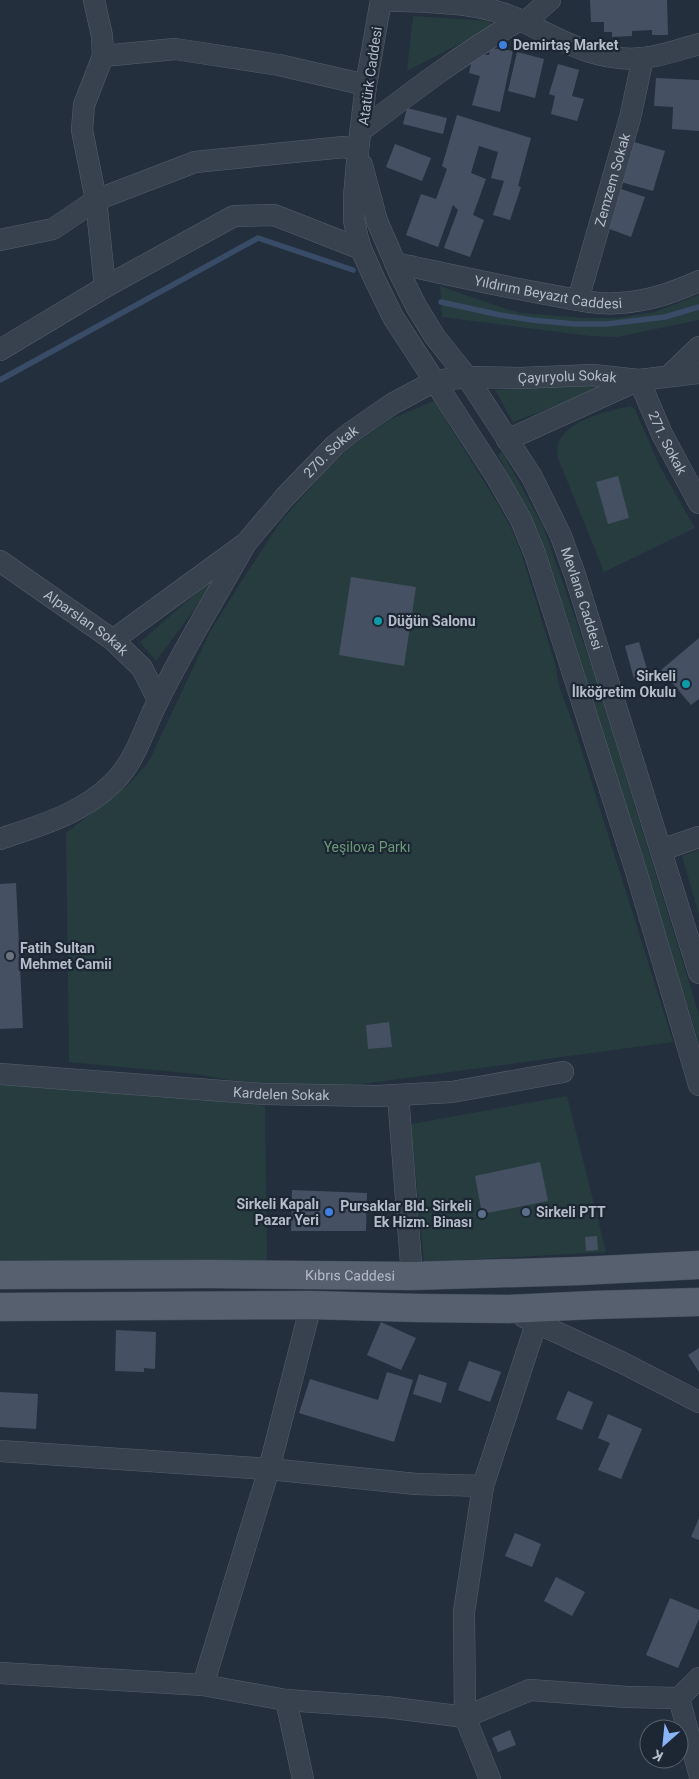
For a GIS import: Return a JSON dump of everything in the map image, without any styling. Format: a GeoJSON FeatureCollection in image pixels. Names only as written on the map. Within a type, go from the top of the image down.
{"type":"FeatureCollection","features":[{"type":"Feature","properties":{"kind":"main road","name":"Kıbrıs Caddesi"},"geometry":{"type":"LineString","coordinates":[[0,1276],[219,1274],[412,1276],[699,1265]]}},
{"type":"Feature","properties":{"kind":"main road"},"geometry":{"type":"LineString","coordinates":[[0,1307],[311,1305],[508,1309],[699,1302]]}},
{"type":"Feature","properties":{"kind":"street"},"geometry":{"type":"LineString","coordinates":[[94,0],[102,36],[103,56],[84,105],[82,130],[96,200],[105,287]]}},
{"type":"Feature","properties":{"kind":"street"},"geometry":{"type":"LineString","coordinates":[[381,0],[492,9],[590,53],[607,57],[625,59],[644,58],[699,44]]}},
{"type":"Feature","properties":{"kind":"street","name":"Atatürk Caddesi"},"geometry":{"type":"LineString","coordinates":[[381,0],[366,85],[354,196],[354,220],[361,249],[393,317],[496,476],[521,520],[535,554],[636,871],[699,1085]]}},
{"type":"Feature","properties":{"kind":"street"},"geometry":{"type":"LineString","coordinates":[[362,130],[452,62],[522,21],[550,0]]}},
{"type":"Feature","properties":{"kind":"street"},"geometry":{"type":"LineString","coordinates":[[103,56],[174,49],[279,65],[366,85]]}},
{"type":"Feature","properties":{"kind":"street","name":"Zemzem Sokak"},"geometry":{"type":"LineString","coordinates":[[578,300],[630,118],[644,58]]}},
{"type":"Feature","properties":{"kind":"street"},"geometry":{"type":"LineString","coordinates":[[0,240],[53,229],[96,200],[195,162],[344,147],[358,151],[377,221],[397,268]]}},
{"type":"Feature","properties":{"kind":"street"},"geometry":{"type":"LineString","coordinates":[[0,350],[105,287],[234,216],[274,214],[361,249]]}},
{"type":"Feature","properties":{"kind":"street","name":"Yıldırım Beyazıt Caddesi"},"geometry":{"type":"LineString","coordinates":[[397,268],[578,300],[617,304],[666,296],[699,281]]}},
{"type":"Feature","properties":{"kind":"street","name":"Mevlana Caddesi"},"geometry":{"type":"LineString","coordinates":[[397,268],[435,338],[467,377],[532,476],[561,536],[662,850],[699,973]]}},
{"type":"Feature","properties":{"kind":"street"},"geometry":{"type":"LineString","coordinates":[[669,376],[699,347]]}},
{"type":"Feature","properties":{"kind":"street","name":"Çayıryolu Sokak"},"geometry":{"type":"LineString","coordinates":[[435,381],[467,377],[522,378],[593,375],[639,380],[699,373]]}},
{"type":"Feature","properties":{"kind":"street"},"geometry":{"type":"LineString","coordinates":[[507,440],[639,380]]}},
{"type":"Feature","properties":{"kind":"street","name":"271. Sokak"},"geometry":{"type":"LineString","coordinates":[[639,380],[662,434],[699,503]]}},
{"type":"Feature","properties":{"kind":"street","name":"270. Sokak"},"geometry":{"type":"LineString","coordinates":[[246,543],[284,498],[335,445],[392,404],[435,381]]}},
{"type":"Feature","properties":{"kind":"street"},"geometry":{"type":"LineString","coordinates":[[112,640],[246,543]]}},
{"type":"Feature","properties":{"kind":"street"},"geometry":{"type":"LineString","coordinates":[[0,840],[61,818],[80,809],[114,782],[128,764],[137,748],[158,700],[246,543]]}},
{"type":"Feature","properties":{"kind":"street","name":"Alparslan Sokak"},"geometry":{"type":"LineString","coordinates":[[0,561],[112,640],[142,668],[158,700]]}},
{"type":"Feature","properties":{"kind":"street"},"geometry":{"type":"LineString","coordinates":[[662,850],[699,837]]}},
{"type":"Feature","properties":{"kind":"street","name":"Kardelen Sokak"},"geometry":{"type":"LineString","coordinates":[[0,1074],[263,1094],[334,1096],[452,1092],[563,1072]]}},
{"type":"Feature","properties":{"kind":"street"},"geometry":{"type":"LineString","coordinates":[[398,1095],[412,1276]]}},
{"type":"Feature","properties":{"kind":"street"},"geometry":{"type":"LineString","coordinates":[[203,1686],[269,1469],[311,1305]]}},
{"type":"Feature","properties":{"kind":"street"},"geometry":{"type":"LineString","coordinates":[[508,1309],[536,1324],[621,1362],[699,1402]]}},
{"type":"Feature","properties":{"kind":"street"},"geometry":{"type":"LineString","coordinates":[[490,1779],[465,1717],[464,1612],[483,1486],[536,1324]]}},
{"type":"Feature","properties":{"kind":"street"},"geometry":{"type":"LineString","coordinates":[[0,1451],[269,1469],[416,1484],[483,1486]]}},
{"type":"Feature","properties":{"kind":"street"},"geometry":{"type":"LineString","coordinates":[[0,1673],[203,1686],[286,1700],[465,1717],[530,1690],[627,1697],[679,1698],[699,1678]]}},
{"type":"Feature","properties":{"kind":"street"},"geometry":{"type":"LineString","coordinates":[[679,1698],[699,1773]]}},
{"type":"Feature","properties":{"kind":"street"},"geometry":{"type":"LineString","coordinates":[[286,1700],[303,1779]]}},
{"type":"Feature","properties":{"kind":"green space"},"geometry":{"type":"Polygon","coordinates":[[[413,16],[490,21],[492,27],[407,71],[413,16]]]}},
{"type":"Feature","properties":{"kind":"green space"},"geometry":{"type":"Polygon","coordinates":[[[440,286],[520,313],[585,318],[618,318],[655,312],[699,295],[699,320],[617,337],[590,336],[442,317],[440,286]]]}},
{"type":"Feature","properties":{"kind":"green space"},"geometry":{"type":"Polygon","coordinates":[[[615,384],[513,422],[495,390],[615,384]]]}},
{"type":"Feature","properties":{"kind":"green space","name":"Yeşilova Parkı"},"geometry":{"type":"Polygon","coordinates":[[[434,401],[496,501],[511,528],[521,552],[556,667],[559,686],[575,729],[673,1042],[361,1084],[292,1085],[69,1062],[66,833],[127,786],[148,763],[210,632],[281,521],[328,468],[350,447],[391,419],[434,401]]]}},
{"type":"Feature","properties":{"kind":"green space"},"geometry":{"type":"Polygon","coordinates":[[[630,406],[635,409],[659,465],[695,528],[604,572],[558,458],[557,450],[560,439],[573,426],[602,413],[630,406]]]}},
{"type":"Feature","properties":{"kind":"green space"},"geometry":{"type":"Polygon","coordinates":[[[502,452],[542,524],[595,676],[699,1015],[699,1043],[565,611],[539,534],[498,455],[502,452]]]}},
{"type":"Feature","properties":{"kind":"green space"},"geometry":{"type":"Polygon","coordinates":[[[224,569],[156,661],[140,642],[224,569]]]}},
{"type":"Feature","properties":{"kind":"green space"},"geometry":{"type":"Polygon","coordinates":[[[699,850],[699,915],[682,856],[699,850]]]}},
{"type":"Feature","properties":{"kind":"green space"},"geometry":{"type":"Polygon","coordinates":[[[0,1082],[76,1087],[265,1106],[267,1260],[0,1262],[0,1082]]]}},
{"type":"Feature","properties":{"kind":"green space"},"geometry":{"type":"Polygon","coordinates":[[[567,1096],[606,1252],[424,1262],[411,1124],[567,1096]]]}},
{"type":"Feature","properties":{"kind":"building"},"geometry":{"type":"Polygon","coordinates":[[[590,0],[667,0],[668,35],[652,35],[652,30],[632,31],[632,36],[612,37],[612,32],[604,32],[604,22],[591,22],[590,0]]]}},
{"type":"Feature","properties":{"kind":"building"},"geometry":{"type":"Polygon","coordinates":[[[490,48],[513,51],[500,112],[472,105],[480,76],[469,73],[473,55],[489,55],[490,48]]]}},
{"type":"Feature","properties":{"kind":"building"},"geometry":{"type":"Polygon","coordinates":[[[517,52],[544,59],[535,98],[508,91],[517,52]]]}},
{"type":"Feature","properties":{"kind":"building"},"geometry":{"type":"Polygon","coordinates":[[[558,64],[579,70],[572,96],[584,99],[577,121],[551,114],[555,96],[549,94],[558,64]]]}},
{"type":"Feature","properties":{"kind":"building"},"geometry":{"type":"Polygon","coordinates":[[[656,78],[699,80],[699,131],[672,129],[673,107],[654,106],[656,78]]]}},
{"type":"Feature","properties":{"kind":"building"},"geometry":{"type":"Polygon","coordinates":[[[407,108],[447,118],[443,134],[403,124],[407,108]]]}},
{"type":"Feature","properties":{"kind":"building"},"geometry":{"type":"Polygon","coordinates":[[[457,115],[531,138],[518,186],[521,187],[510,220],[493,215],[504,181],[491,178],[498,152],[479,146],[471,173],[486,179],[473,215],[484,220],[470,257],[444,248],[458,210],[453,205],[438,247],[406,235],[421,194],[436,199],[447,169],[442,166],[457,115]]]}},
{"type":"Feature","properties":{"kind":"building"},"geometry":{"type":"Polygon","coordinates":[[[634,142],[665,151],[653,191],[621,182],[634,142]]]}},
{"type":"Feature","properties":{"kind":"building"},"geometry":{"type":"Polygon","coordinates":[[[395,144],[431,158],[422,181],[386,167],[395,144]]]}},
{"type":"Feature","properties":{"kind":"building"},"geometry":{"type":"Polygon","coordinates":[[[621,189],[645,197],[631,237],[607,228],[621,189]]]}},
{"type":"Feature","properties":{"kind":"building"},"geometry":{"type":"Polygon","coordinates":[[[618,476],[629,518],[608,524],[596,482],[618,476]]]}},
{"type":"Feature","properties":{"kind":"building","name":"Düğün Salonu"},"geometry":{"type":"Polygon","coordinates":[[[351,577],[416,587],[404,666],[339,655],[351,577]]]}},
{"type":"Feature","properties":{"kind":"building","name":"Sirkeli İlköğretim Okulu"},"geometry":{"type":"Polygon","coordinates":[[[699,638],[699,699],[691,705],[661,670],[699,638]]]}},
{"type":"Feature","properties":{"kind":"building"},"geometry":{"type":"Polygon","coordinates":[[[639,642],[649,676],[634,679],[625,646],[639,642]]]}},
{"type":"Feature","properties":{"kind":"building","name":"Fatih Sultan Mehmet Camii"},"geometry":{"type":"Polygon","coordinates":[[[16,883],[23,1028],[0,1029],[0,884],[16,883]]]}},
{"type":"Feature","properties":{"kind":"building"},"geometry":{"type":"Polygon","coordinates":[[[389,1022],[392,1047],[368,1049],[366,1025],[389,1022]]]}},
{"type":"Feature","properties":{"kind":"building","name":"Pursaklar Bld. Sirkeli Ek Hizm. Binası"},"geometry":{"type":"Polygon","coordinates":[[[540,1162],[548,1201],[482,1214],[475,1176],[540,1162]]]}},
{"type":"Feature","properties":{"kind":"building","name":"Sirkeli Kapalı Pazar Yeri"},"geometry":{"type":"Polygon","coordinates":[[[292,1190],[367,1193],[366,1231],[291,1231],[292,1190]]]}},
{"type":"Feature","properties":{"kind":"building"},"geometry":{"type":"Polygon","coordinates":[[[597,1236],[598,1250],[586,1251],[585,1237],[597,1236]]]}},
{"type":"Feature","properties":{"kind":"building"},"geometry":{"type":"Polygon","coordinates":[[[381,1322],[416,1338],[401,1370],[367,1355],[381,1322]]]}},
{"type":"Feature","properties":{"kind":"building"},"geometry":{"type":"Polygon","coordinates":[[[116,1330],[156,1332],[155,1369],[144,1368],[144,1372],[115,1371],[116,1330]]]}},
{"type":"Feature","properties":{"kind":"building"},"geometry":{"type":"Polygon","coordinates":[[[699,1348],[699,1372],[688,1355],[699,1348]]]}},
{"type":"Feature","properties":{"kind":"building"},"geometry":{"type":"Polygon","coordinates":[[[469,1361],[501,1372],[490,1402],[458,1390],[469,1361]]]}},
{"type":"Feature","properties":{"kind":"building"},"geometry":{"type":"Polygon","coordinates":[[[387,1372],[413,1380],[394,1442],[299,1413],[310,1379],[378,1400],[387,1372]]]}},
{"type":"Feature","properties":{"kind":"building"},"geometry":{"type":"Polygon","coordinates":[[[419,1374],[447,1383],[441,1403],[413,1394],[419,1374]]]}},
{"type":"Feature","properties":{"kind":"building"},"geometry":{"type":"Polygon","coordinates":[[[568,1391],[593,1402],[582,1430],[556,1419],[568,1391]]]}},
{"type":"Feature","properties":{"kind":"building"},"geometry":{"type":"Polygon","coordinates":[[[0,1392],[38,1394],[36,1429],[0,1427],[0,1392]]]}},
{"type":"Feature","properties":{"kind":"building"},"geometry":{"type":"Polygon","coordinates":[[[608,1414],[642,1429],[621,1479],[598,1470],[610,1443],[598,1438],[608,1414]]]}},
{"type":"Feature","properties":{"kind":"building"},"geometry":{"type":"Polygon","coordinates":[[[699,1518],[699,1540],[691,1537],[699,1518]]]}},
{"type":"Feature","properties":{"kind":"building"},"geometry":{"type":"Polygon","coordinates":[[[515,1533],[541,1544],[532,1567],[505,1556],[515,1533]]]}},
{"type":"Feature","properties":{"kind":"building"},"geometry":{"type":"Polygon","coordinates":[[[556,1577],[585,1592],[572,1616],[544,1601],[556,1577]]]}},
{"type":"Feature","properties":{"kind":"building"},"geometry":{"type":"Polygon","coordinates":[[[670,1598],[699,1610],[699,1619],[678,1668],[646,1655],[670,1598]]]}},
{"type":"Feature","properties":{"kind":"building"},"geometry":{"type":"Polygon","coordinates":[[[510,1730],[516,1745],[498,1752],[492,1738],[510,1730]]]}},
{"type":"Feature","properties":{"kind":"waterway"},"geometry":{"type":"LineString","coordinates":[[0,380],[258,238],[353,270]]}},
{"type":"Feature","properties":{"kind":"waterway"},"geometry":{"type":"LineString","coordinates":[[441,302],[500,315],[575,324],[607,324],[665,317],[699,307]]}},
{"type":"Feature","properties":{"kind":"place","name":"Demirtaş Market"},"geometry":{"type":"Point","coordinates":[503,45]}},
{"type":"Feature","properties":{"kind":"place","name":"Düğün Salonu"},"geometry":{"type":"Point","coordinates":[378,621]}},
{"type":"Feature","properties":{"kind":"place","name":"Sirkeli İlköğretim Okulu"},"geometry":{"type":"Point","coordinates":[686,684]}},
{"type":"Feature","properties":{"kind":"place","name":"Fatih Sultan Mehmet Camii"},"geometry":{"type":"Point","coordinates":[10,956]}},
{"type":"Feature","properties":{"kind":"place","name":"Sirkeli Kapalı Pazar Yeri"},"geometry":{"type":"Point","coordinates":[329,1212]}},
{"type":"Feature","properties":{"kind":"place","name":"Sirkeli PTT"},"geometry":{"type":"Point","coordinates":[526,1212]}},
{"type":"Feature","properties":{"kind":"place","name":"Pursaklar Bld. Sirkeli Ek Hizm. Binası"},"geometry":{"type":"Point","coordinates":[482,1214]}}]}
